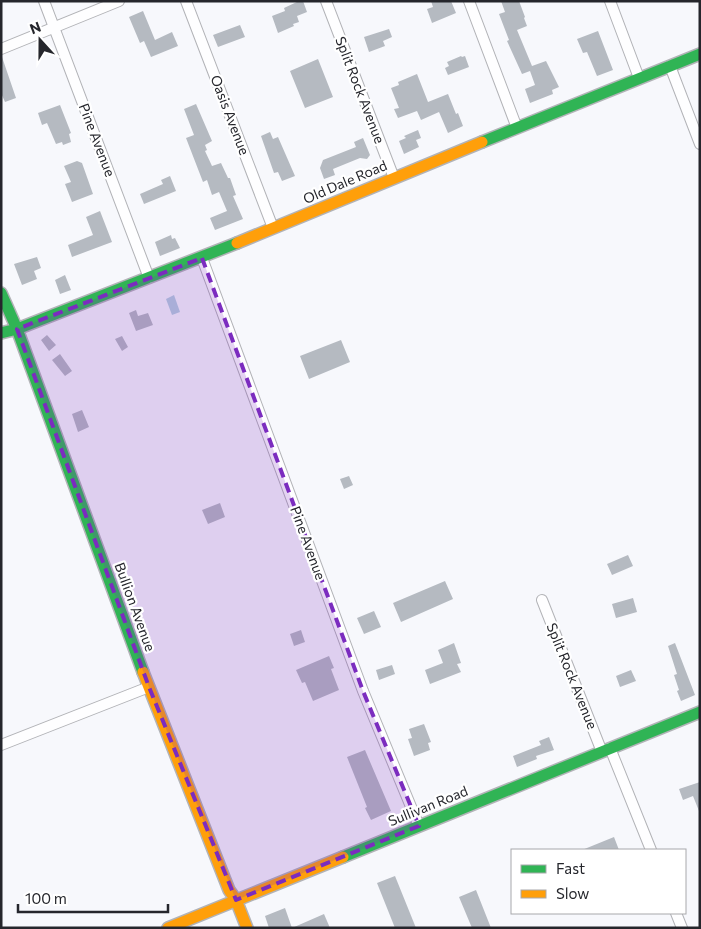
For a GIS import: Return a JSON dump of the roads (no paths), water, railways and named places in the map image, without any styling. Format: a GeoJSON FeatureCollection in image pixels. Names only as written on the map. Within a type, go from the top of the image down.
{"type":"FeatureCollection","features":[{"type":"Feature","properties":{"kind":"street","name":"Pine Avenue"},"geometry":{"type":"LineString","coordinates":[[44,1],[150,278]]}},
{"type":"Feature","properties":{"kind":"street"},"geometry":{"type":"LineString","coordinates":[[1,49],[119,1]]}},
{"type":"Feature","properties":{"kind":"street","name":"Oasis Avenue"},"geometry":{"type":"LineString","coordinates":[[186,1],[274,228]]}},
{"type":"Feature","properties":{"kind":"street","name":"Split Rock Avenue"},"geometry":{"type":"LineString","coordinates":[[326,1],[394,178]]}},
{"type":"Feature","properties":{"kind":"street"},"geometry":{"type":"LineString","coordinates":[[469,1],[517,128]]}},
{"type":"Feature","properties":{"kind":"street"},"geometry":{"type":"LineString","coordinates":[[610,1],[639,78]]}},
{"type":"Feature","properties":{"kind":"street","name":"Old Dale Road"},"geometry":{"type":"LineString","coordinates":[[1,333],[17,329],[202,258],[700,54]]}},
{"type":"Feature","properties":{"kind":"street"},"geometry":{"type":"LineString","coordinates":[[670,66],[700,144]]}},
{"type":"Feature","properties":{"kind":"street","name":"Pine Avenue"},"geometry":{"type":"LineString","coordinates":[[202,258],[363,692],[419,826]]}},
{"type":"Feature","properties":{"kind":"street","name":"Bullion Avenue"},"geometry":{"type":"LineString","coordinates":[[1,293],[17,329],[149,687],[247,928]]}},
{"type":"Feature","properties":{"kind":"street","name":"Split Rock Avenue"},"geometry":{"type":"LineString","coordinates":[[542,600],[651,849]]}},
{"type":"Feature","properties":{"kind":"street"},"geometry":{"type":"LineString","coordinates":[[1,745],[149,687]]}},
{"type":"Feature","properties":{"kind":"street","name":"Sullivan Road"},"geometry":{"type":"LineString","coordinates":[[168,928],[700,712]]}},
{"type":"Feature","properties":{"kind":"street"},"geometry":{"type":"LineString","coordinates":[[676,914],[682,928]]}},
{"type":"Feature","properties":{"kind":"water"},"geometry":{"type":"Polygon","coordinates":[[[174,295],[180,312],[172,315],[166,299],[174,295]]]}}]}
